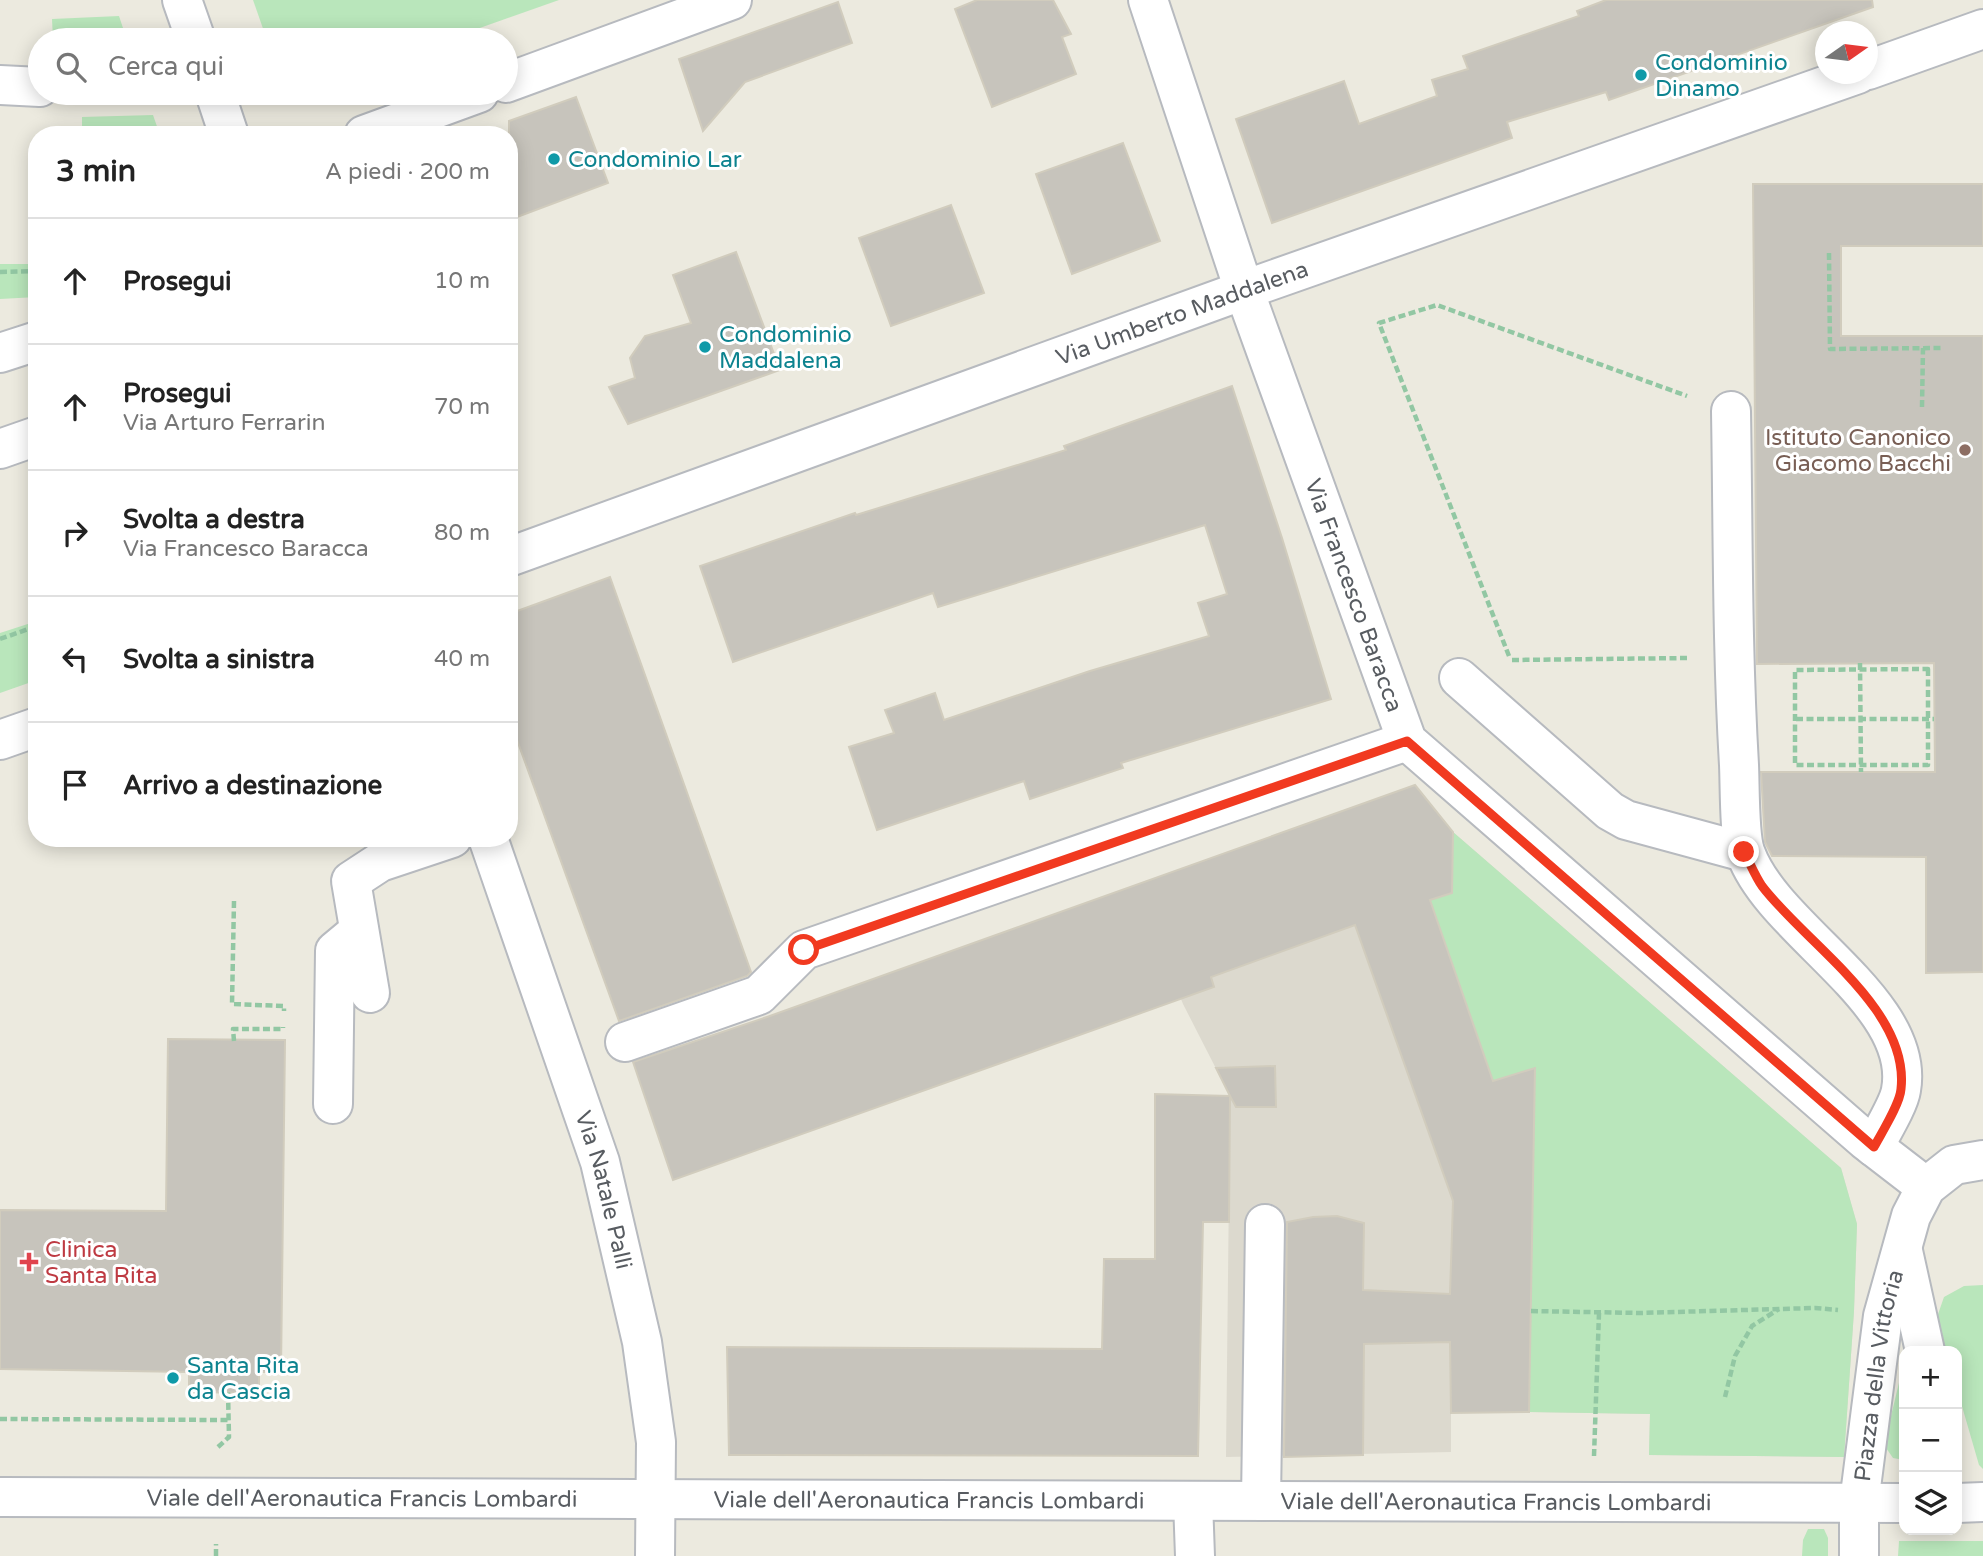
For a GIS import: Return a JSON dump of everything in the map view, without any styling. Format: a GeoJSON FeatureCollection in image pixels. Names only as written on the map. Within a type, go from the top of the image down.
{"type":"FeatureCollection","features":[{"type":"Feature","properties":{"kind":"street"},"geometry":{"type":"LineString","coordinates":[[182,0],[192,28]]}},
{"type":"Feature","properties":{"kind":"street"},"geometry":{"type":"LineString","coordinates":[[518,79],[732,0]]}},
{"type":"Feature","properties":{"kind":"street","name":"Via Francesco Baracca"},"geometry":{"type":"LineString","coordinates":[[1148,0],[1244,290],[1407,741],[1874,1147],[1926,1187]]}},
{"type":"Feature","properties":{"kind":"street"},"geometry":{"type":"LineString","coordinates":[[1878,66],[1983,29]]}},
{"type":"Feature","properties":{"kind":"street","name":"Via Umberto Maddalena"},"geometry":{"type":"LineString","coordinates":[[518,554],[1244,290],[1830,84]]}},
{"type":"Feature","properties":{"kind":"street"},"geometry":{"type":"LineString","coordinates":[[0,85],[28,86]]}},
{"type":"Feature","properties":{"kind":"street"},"geometry":{"type":"LineString","coordinates":[[219,105],[226,126]]}},
{"type":"Feature","properties":{"kind":"street"},"geometry":{"type":"LineString","coordinates":[[389,126],[446,105]]}},
{"type":"Feature","properties":{"kind":"street"},"geometry":{"type":"LineString","coordinates":[[0,353],[28,344]]}},
{"type":"Feature","properties":{"kind":"street"},"geometry":{"type":"LineString","coordinates":[[1731,411],[1737,721],[1744,852],[1761,885],[1874,1005],[1893,1036],[1901,1064],[1901,1091],[1874,1147]]}},
{"type":"Feature","properties":{"kind":"street"},"geometry":{"type":"LineString","coordinates":[[0,449],[28,439]]}},
{"type":"Feature","properties":{"kind":"street"},"geometry":{"type":"LineString","coordinates":[[1458,678],[1610,811],[1626,820],[1744,852]]}},
{"type":"Feature","properties":{"kind":"street"},"geometry":{"type":"LineString","coordinates":[[0,740],[28,730]]}},
{"type":"Feature","properties":{"kind":"street"},"geometry":{"type":"LineString","coordinates":[[625,1042],[759,995],[804,950],[1407,741]]}},
{"type":"Feature","properties":{"kind":"street"},"geometry":{"type":"LineString","coordinates":[[370,993],[351,881],[380,862],[425,847]]}},
{"type":"Feature","properties":{"kind":"street","name":"Via Natale Palli"},"geometry":{"type":"LineString","coordinates":[[491,847],[600,1162],[642,1342],[656,1442],[654,1556]]}},
{"type":"Feature","properties":{"kind":"street"},"geometry":{"type":"LineString","coordinates":[[333,1104],[335,951],[359,931]]}},
{"type":"Feature","properties":{"kind":"street"},"geometry":{"type":"LineString","coordinates":[[1926,1187],[1954,1165],[1983,1160]]}},
{"type":"Feature","properties":{"kind":"street","name":"Piazza della Vittoria"},"geometry":{"type":"LineString","coordinates":[[1860,1556],[1859,1503],[1883,1316],[1911,1216],[1926,1187]]}},
{"type":"Feature","properties":{"kind":"street"},"geometry":{"type":"LineString","coordinates":[[1261,1501],[1265,1224]]}},
{"type":"Feature","properties":{"kind":"street","name":"Piazza della Vittoria"},"geometry":{"type":"LineString","coordinates":[[1903,1248],[1924,1346]]}},
{"type":"Feature","properties":{"kind":"street","name":"Viale dell'Aeronautica Francis Lombardi"},"geometry":{"type":"LineString","coordinates":[[0,1497],[1859,1503]]}},
{"type":"Feature","properties":{"kind":"street"},"geometry":{"type":"LineString","coordinates":[[1193,1501],[1195,1556]]}},
{"type":"Feature","properties":{"kind":"street","name":"Piazza della Vittoria"},"geometry":{"type":"LineString","coordinates":[[1859,1503],[1899,1503]]}},
{"type":"Feature","properties":{"kind":"path"},"geometry":{"type":"LineString","coordinates":[[1829,253],[1830,349],[1944,348]]}},
{"type":"Feature","properties":{"kind":"path"},"geometry":{"type":"LineString","coordinates":[[0,272],[28,271]]}},
{"type":"Feature","properties":{"kind":"path"},"geometry":{"type":"LineString","coordinates":[[1731,411],[1437,305],[1379,323],[1511,660],[1736,658]]}},
{"type":"Feature","properties":{"kind":"path"},"geometry":{"type":"LineString","coordinates":[[1922,407],[1923,348]]}},
{"type":"Feature","properties":{"kind":"path"},"geometry":{"type":"LineString","coordinates":[[0,639],[28,629]]}},
{"type":"Feature","properties":{"kind":"path"},"geometry":{"type":"LineString","coordinates":[[1860,666],[1861,772]]}},
{"type":"Feature","properties":{"kind":"path"},"geometry":{"type":"LineString","coordinates":[[1860,666],[1928,669],[1931,719],[1928,765],[1795,765],[1796,670],[1860,666]]}},
{"type":"Feature","properties":{"kind":"path"},"geometry":{"type":"LineString","coordinates":[[1796,719],[1931,719]]}},
{"type":"Feature","properties":{"kind":"path"},"geometry":{"type":"LineString","coordinates":[[234,901],[232,1004],[284,1006]]}},
{"type":"Feature","properties":{"kind":"path"},"geometry":{"type":"LineString","coordinates":[[234,1041],[233,1029],[283,1029]]}},
{"type":"Feature","properties":{"kind":"path"},"geometry":{"type":"LineString","coordinates":[[1531,1311],[1598,1313],[1815,1308],[1883,1316]]}},
{"type":"Feature","properties":{"kind":"path"},"geometry":{"type":"LineString","coordinates":[[1725,1397],[1735,1356],[1752,1326],[1779,1309]]}},
{"type":"Feature","properties":{"kind":"path"},"geometry":{"type":"LineString","coordinates":[[1597,1398],[1598,1313]]}},
{"type":"Feature","properties":{"kind":"path"},"geometry":{"type":"LineString","coordinates":[[218,1447],[229,1437],[228,1392]]}},
{"type":"Feature","properties":{"kind":"path"},"geometry":{"type":"LineString","coordinates":[[0,1419],[228,1420]]}},
{"type":"Feature","properties":{"kind":"shaded area"},"geometry":{"type":"Polygon","coordinates":[[[1415,785],[1453,832],[1841,1168],[1857,1224],[1844,1457],[1649,1455],[1650,1414],[1529,1412],[1451,1413],[1451,1452],[1226,1457],[1230,1096],[1183,1004],[1135,885],[1415,785]]]}},
{"type":"Feature","properties":{"kind":"green space"},"geometry":{"type":"Polygon","coordinates":[[[253,0],[559,0],[480,28],[263,28],[253,0]]]}},
{"type":"Feature","properties":{"kind":"green space"},"geometry":{"type":"Polygon","coordinates":[[[119,16],[123,28],[52,28],[52,19],[119,16]]]}},
{"type":"Feature","properties":{"kind":"green space"},"geometry":{"type":"Polygon","coordinates":[[[153,115],[157,126],[82,126],[82,117],[153,115]]]}},
{"type":"Feature","properties":{"kind":"green space"},"geometry":{"type":"Polygon","coordinates":[[[0,264],[28,264],[28,297],[0,299],[0,264]]]}},
{"type":"Feature","properties":{"kind":"green space"},"geometry":{"type":"Polygon","coordinates":[[[28,624],[28,683],[0,693],[0,633],[28,624]]]}},
{"type":"Feature","properties":{"kind":"green space"},"geometry":{"type":"Polygon","coordinates":[[[1453,832],[1841,1168],[1857,1224],[1844,1457],[1649,1455],[1650,1414],[1529,1412],[1535,1068],[1493,1081],[1430,900],[1452,892],[1453,832]]]}},
{"type":"Feature","properties":{"kind":"green space"},"geometry":{"type":"Polygon","coordinates":[[[1983,1285],[1983,1469],[1979,1465],[1962,1406],[1962,1346],[1944,1346],[1936,1320],[1944,1297],[1964,1286],[1983,1285]]]}},
{"type":"Feature","properties":{"kind":"green space"},"geometry":{"type":"Polygon","coordinates":[[[1899,1383],[1899,1459],[1893,1458],[1884,1445],[1899,1383]]]}},
{"type":"Feature","properties":{"kind":"green space"},"geometry":{"type":"Polygon","coordinates":[[[1808,1529],[1824,1529],[1828,1538],[1828,1556],[1802,1556],[1803,1540],[1808,1529]]]}},
{"type":"Feature","properties":{"kind":"green space"},"geometry":{"type":"Polygon","coordinates":[[[1899,1541],[1983,1541],[1983,1556],[1898,1556],[1899,1541]]]}},
{"type":"Feature","properties":{"kind":"building"},"geometry":{"type":"Polygon","coordinates":[[[977,0],[1053,0],[1071,34],[1062,37],[1076,74],[992,107],[955,9],[977,0]]]}},
{"type":"Feature","properties":{"kind":"building"},"geometry":{"type":"Polygon","coordinates":[[[1606,0],[1872,0],[1873,7],[1833,21],[1815,21],[1815,27],[1609,100],[1606,92],[1507,122],[1512,138],[1272,223],[1236,119],[1344,81],[1359,124],[1437,96],[1432,80],[1468,69],[1463,56],[1579,16],[1577,11],[1606,0]]]}},
{"type":"Feature","properties":{"kind":"building"},"geometry":{"type":"Polygon","coordinates":[[[838,2],[852,43],[745,82],[703,131],[679,59],[838,2]]]}},
{"type":"Feature","properties":{"kind":"building","name":"Condominio Lar"},"geometry":{"type":"Polygon","coordinates":[[[576,97],[608,183],[518,217],[518,126],[509,126],[509,121],[576,97]]]}},
{"type":"Feature","properties":{"kind":"building"},"geometry":{"type":"Polygon","coordinates":[[[1123,143],[1160,241],[1072,274],[1036,174],[1123,143]]]}},
{"type":"Feature","properties":{"kind":"building"},"geometry":{"type":"Polygon","coordinates":[[[1753,184],[1983,184],[1983,246],[1841,246],[1841,336],[1983,336],[1983,972],[1926,973],[1926,857],[1772,856],[1765,842],[1761,772],[1935,772],[1934,663],[1757,664],[1753,184]]]}},
{"type":"Feature","properties":{"kind":"building"},"geometry":{"type":"Polygon","coordinates":[[[951,205],[984,293],[891,326],[859,238],[951,205]]]}},
{"type":"Feature","properties":{"kind":"building","name":"Condominio Maddalena"},"geometry":{"type":"Polygon","coordinates":[[[736,252],[780,370],[628,424],[609,387],[635,378],[630,358],[645,336],[691,323],[673,275],[736,252]]]}},
{"type":"Feature","properties":{"kind":"building"},"geometry":{"type":"Polygon","coordinates":[[[1232,386],[1331,699],[1121,763],[1123,768],[1030,799],[1024,781],[877,830],[849,747],[894,733],[885,710],[935,693],[944,720],[1090,671],[1209,636],[1198,603],[1227,594],[1205,525],[938,607],[933,593],[733,662],[700,566],[855,513],[856,515],[1066,450],[1064,446],[1232,386]]]}},
{"type":"Feature","properties":{"kind":"building"},"geometry":{"type":"Polygon","coordinates":[[[610,577],[751,972],[747,976],[619,1021],[518,743],[518,611],[610,577]]]}},
{"type":"Feature","properties":{"kind":"building"},"geometry":{"type":"Polygon","coordinates":[[[1415,785],[1453,832],[1452,893],[1430,900],[1493,1081],[1535,1068],[1529,1412],[1451,1413],[1450,1342],[1364,1344],[1363,1455],[1284,1457],[1287,1222],[1337,1216],[1364,1223],[1363,1290],[1450,1294],[1453,1201],[1355,925],[1211,977],[1214,987],[673,1180],[633,1062],[767,1017],[1415,785]]]}},
{"type":"Feature","properties":{"kind":"building"},"geometry":{"type":"Polygon","coordinates":[[[168,1039],[285,1040],[281,1372],[259,1372],[259,1393],[189,1392],[189,1372],[0,1369],[0,1210],[166,1211],[168,1039]]]}},
{"type":"Feature","properties":{"kind":"building"},"geometry":{"type":"Polygon","coordinates":[[[1275,1066],[1276,1107],[1236,1107],[1216,1068],[1275,1066]]]}},
{"type":"Feature","properties":{"kind":"building"},"geometry":{"type":"Polygon","coordinates":[[[1155,1094],[1230,1096],[1229,1222],[1203,1222],[1198,1456],[729,1455],[727,1347],[1102,1349],[1104,1259],[1155,1259],[1155,1094]]]}},
{"type":"Feature","properties":{"kind":"place","name":"Condominio Dinamo"},"geometry":{"type":"Point","coordinates":[1641,75]}},
{"type":"Feature","properties":{"kind":"place","name":"Condominio Lar"},"geometry":{"type":"Point","coordinates":[554,159]}},
{"type":"Feature","properties":{"kind":"place","name":"Condominio Maddalena"},"geometry":{"type":"Point","coordinates":[705,347]}},
{"type":"Feature","properties":{"kind":"place","name":"Istituto Canonico Giacomo Bacchi"},"geometry":{"type":"Point","coordinates":[1965,450]}},
{"type":"Feature","properties":{"kind":"place","name":"Clinica Santa Rita"},"geometry":{"type":"Point","coordinates":[29,1262]}},
{"type":"Feature","properties":{"kind":"place","name":"Santa Rita da Cascia"},"geometry":{"type":"Point","coordinates":[173,1378]}},
{"type":"Feature","properties":{"kind":"route"},"geometry":{"type":"LineString","coordinates":[[804,950],[1407,741],[1874,1147],[1901,1091],[1901,1064],[1893,1036],[1874,1005],[1761,885],[1744,852]]}}]}
